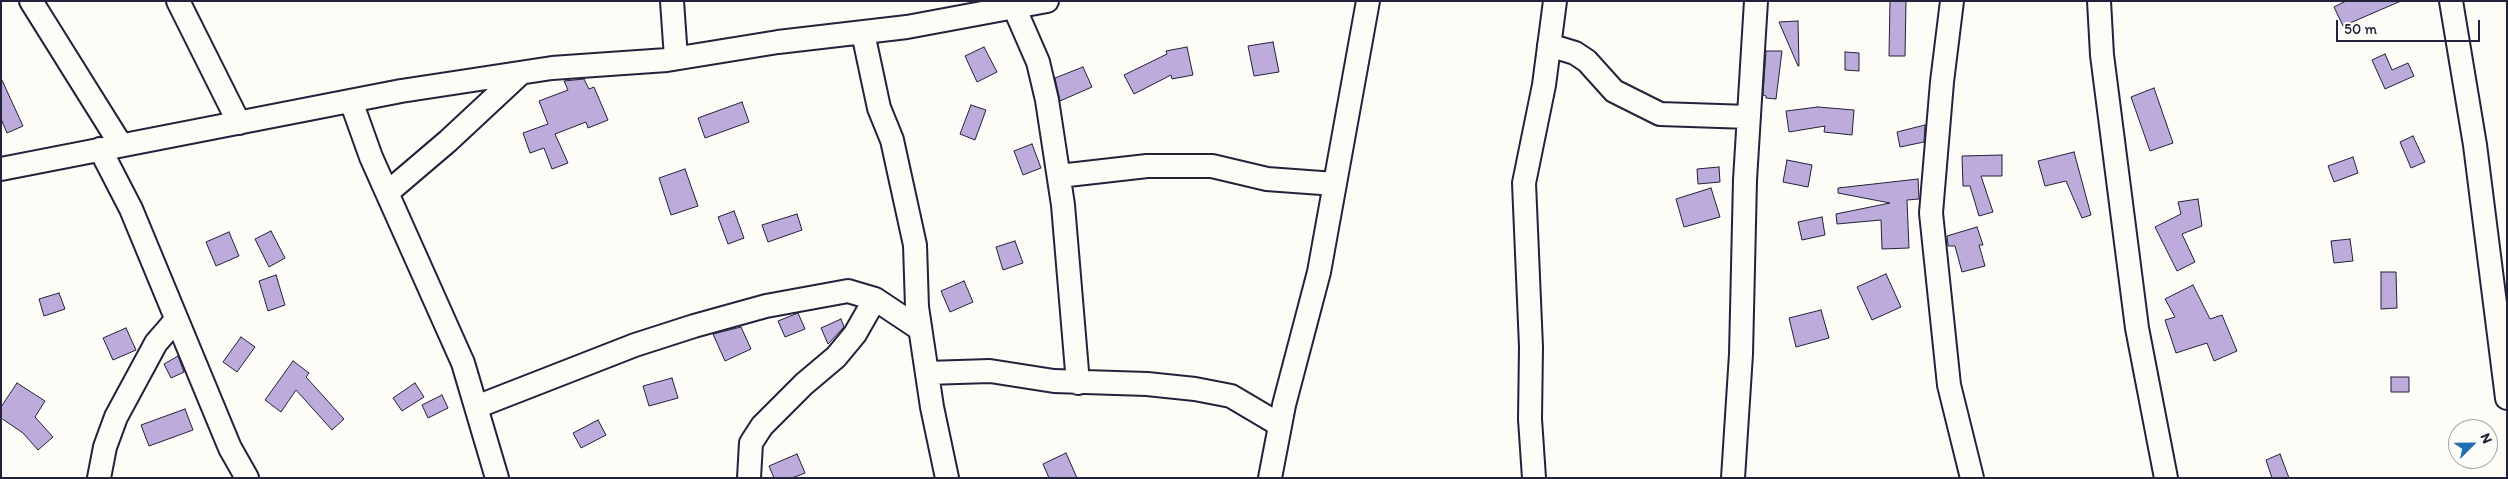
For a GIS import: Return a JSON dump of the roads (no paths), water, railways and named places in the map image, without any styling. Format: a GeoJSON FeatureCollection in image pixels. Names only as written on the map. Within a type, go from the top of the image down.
{"type":"FeatureCollection","features":[{"type":"Feature","properties":{"kind":"street"},"geometry":{"type":"LineString","coordinates":[[31,1],[111,147],[131,209],[176,320],[230,448],[247,478]]}},
{"type":"Feature","properties":{"kind":"street"},"geometry":{"type":"LineString","coordinates":[[178,1],[239,124]]}},
{"type":"Feature","properties":{"kind":"street"},"geometry":{"type":"LineString","coordinates":[[672,1],[676,58]]}},
{"type":"Feature","properties":{"kind":"street"},"geometry":{"type":"LineString","coordinates":[[1,169],[351,101],[552,68],[676,58],[778,42],[907,27],[1047,1]]}},
{"type":"Feature","properties":{"kind":"street"},"geometry":{"type":"LineString","coordinates":[[1270,478],[1280,425],[1319,272],[1368,1]]}},
{"type":"Feature","properties":{"kind":"street"},"geometry":{"type":"LineString","coordinates":[[1534,478],[1530,419],[1531,347],[1524,183],[1544,85],[1555,1]]}},
{"type":"Feature","properties":{"kind":"street"},"geometry":{"type":"LineString","coordinates":[[1733,478],[1741,354],[1749,117],[1756,1]]}},
{"type":"Feature","properties":{"kind":"street"},"geometry":{"type":"LineString","coordinates":[[1952,1],[1942,82],[1931,213],[1948,385],[1972,478]]}},
{"type":"Feature","properties":{"kind":"street"},"geometry":{"type":"LineString","coordinates":[[2099,1],[2102,55],[2137,328],[2166,478]]}},
{"type":"Feature","properties":{"kind":"street"},"geometry":{"type":"LineString","coordinates":[[2451,1],[2475,145],[2507,398]]}},
{"type":"Feature","properties":{"kind":"street"},"geometry":{"type":"LineString","coordinates":[[1014,7],[1038,62],[1059,176],[1078,383]]}},
{"type":"Feature","properties":{"kind":"street"},"geometry":{"type":"LineString","coordinates":[[863,32],[879,108],[892,140],[915,245],[917,307],[920,329],[947,478]]}},
{"type":"Feature","properties":{"kind":"street"},"geometry":{"type":"LineString","coordinates":[[1548,45],[1575,53],[1587,61],[1614,91],[1660,114],[1749,117]]}},
{"type":"Feature","properties":{"kind":"street"},"geometry":{"type":"LineString","coordinates":[[387,193],[448,141],[521,73]]}},
{"type":"Feature","properties":{"kind":"street"},"geometry":{"type":"LineString","coordinates":[[351,101],[387,193],[463,363],[497,478]]}},
{"type":"Feature","properties":{"kind":"street"},"geometry":{"type":"LineString","coordinates":[[1059,176],[1147,166],[1212,166],[1267,180],[1336,184]]}},
{"type":"Feature","properties":{"kind":"street"},"geometry":{"type":"LineString","coordinates":[[476,406],[635,345],[694,326],[757,308],[848,291],[875,299],[920,329]]}},
{"type":"Feature","properties":{"kind":"street"},"geometry":{"type":"LineString","coordinates":[[749,478],[752,443],[762,426],[804,384],[836,357],[855,334],[875,299]]}},
{"type":"Feature","properties":{"kind":"street"},"geometry":{"type":"LineString","coordinates":[[100,478],[105,447],[116,417],[156,343],[176,320]]}},
{"type":"Feature","properties":{"kind":"street"},"geometry":{"type":"LineString","coordinates":[[927,373],[990,371],[1078,383],[1147,384],[1231,396],[1280,425]]}}]}
